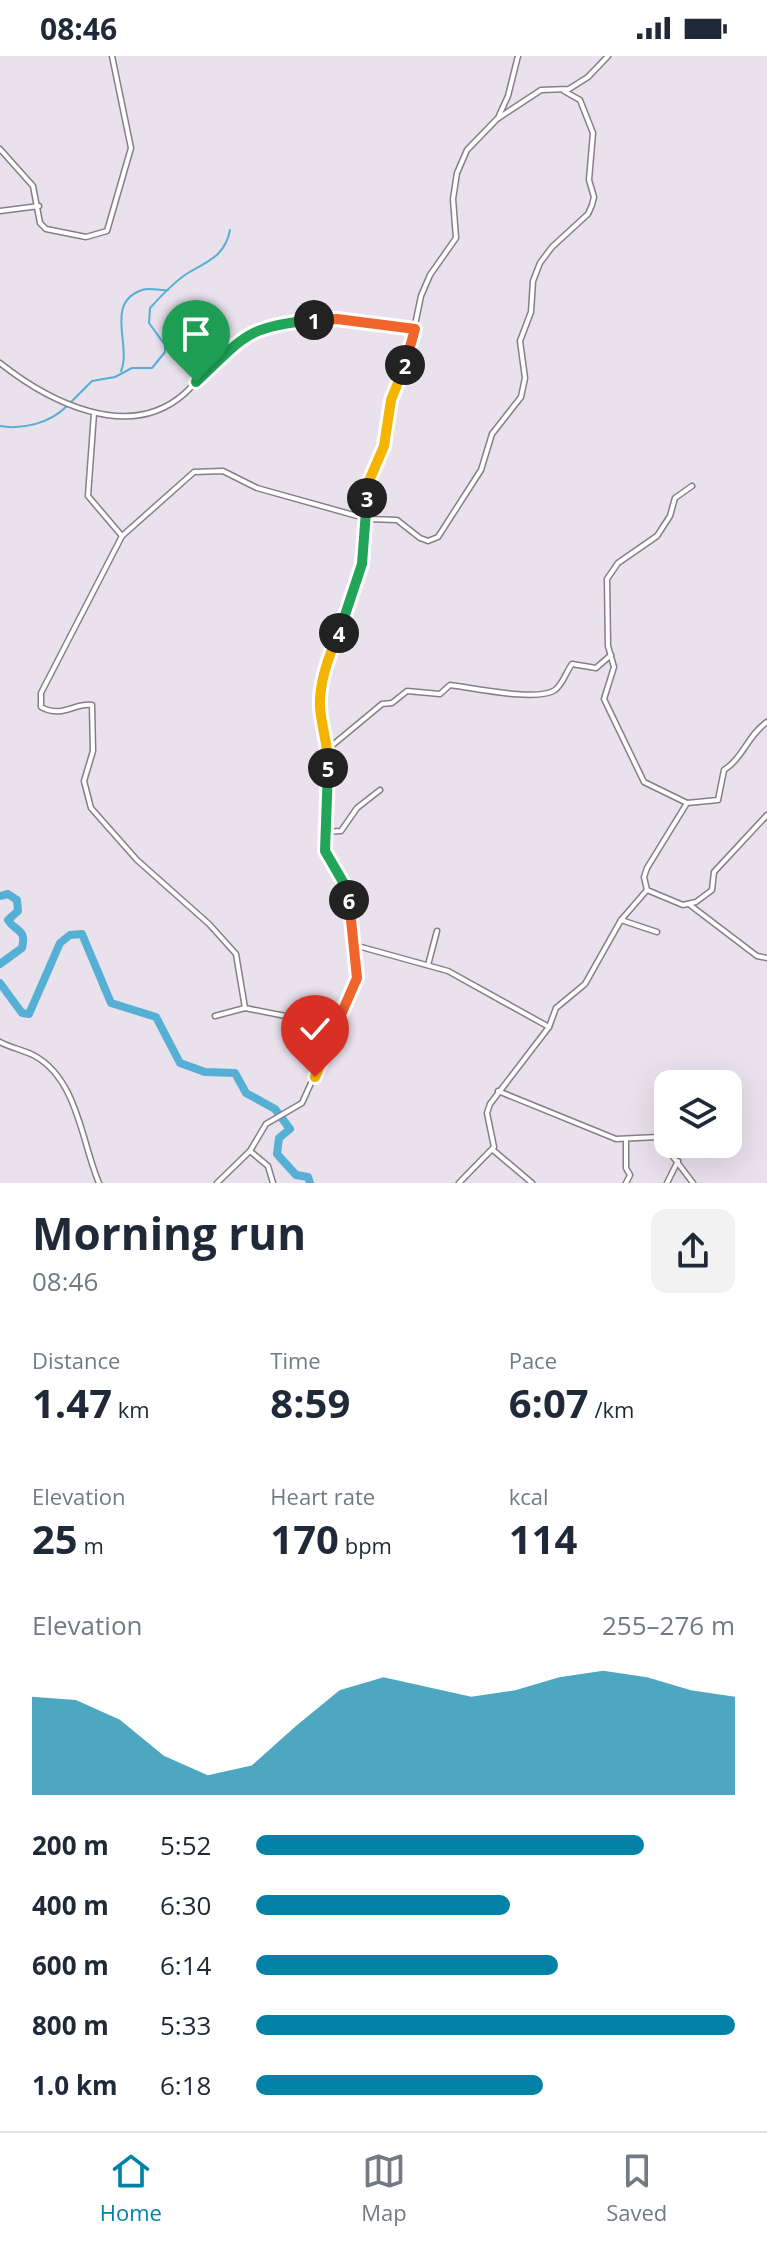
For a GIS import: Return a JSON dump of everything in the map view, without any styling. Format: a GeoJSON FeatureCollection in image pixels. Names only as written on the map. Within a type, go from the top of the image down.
{"type":"FeatureCollection","features":[{"type":"Feature","properties":{"kind":"street"},"geometry":{"type":"LineString","coordinates":[[0,149],[33,186],[40,223],[53,232],[86,237],[109,229],[131,148],[112,56]]}},
{"type":"Feature","properties":{"kind":"street"},"geometry":{"type":"LineString","coordinates":[[497,119],[508,96],[518,56]]}},
{"type":"Feature","properties":{"kind":"street"},"geometry":{"type":"LineString","coordinates":[[564,91],[588,77],[608,56]]}},
{"type":"Feature","properties":{"kind":"street"},"geometry":{"type":"LineString","coordinates":[[217,1183],[250,1151],[263,1127],[289,1112],[305,1098],[357,978],[348,890],[326,857],[324,832],[329,748],[320,703],[324,677],[357,586],[368,519],[369,481],[382,452],[391,400],[426,285],[456,238],[453,199],[457,173],[467,150],[497,119],[541,90],[564,91],[580,100],[589,115],[593,133],[589,180],[594,197],[588,214],[552,247],[533,281],[531,312],[519,349],[525,378],[521,397],[492,434],[481,470],[438,537],[428,541],[397,520],[368,519],[257,488],[223,471],[201,469],[185,477],[122,536],[50,673],[40,703],[43,709],[65,712],[92,705],[93,751],[84,781],[91,808],[137,860],[209,924],[236,954],[245,1008]]}},
{"type":"Feature","properties":{"kind":"street"},"geometry":{"type":"LineString","coordinates":[[0,211],[39,206]]}},
{"type":"Feature","properties":{"kind":"street"},"geometry":{"type":"LineString","coordinates":[[0,363],[47,395],[94,413],[129,416],[169,403],[186,392],[245,335],[269,326],[337,319],[415,329]]}},
{"type":"Feature","properties":{"kind":"street"},"geometry":{"type":"LineString","coordinates":[[94,413],[88,496],[122,536]]}},
{"type":"Feature","properties":{"kind":"street"},"geometry":{"type":"LineString","coordinates":[[692,486],[675,498],[670,516],[657,536],[618,563],[610,574],[606,588],[614,667],[604,703],[644,782],[687,803],[718,800],[724,770],[733,765],[753,734],[767,722]]}},
{"type":"Feature","properties":{"kind":"street"},"geometry":{"type":"LineString","coordinates":[[329,748],[382,704],[392,703],[407,691],[440,694],[450,685],[503,690],[519,697],[548,694],[562,683],[572,664],[596,668],[611,655]]}},
{"type":"Feature","properties":{"kind":"street"},"geometry":{"type":"LineString","coordinates":[[324,832],[341,831],[357,808],[380,790]]}},
{"type":"Feature","properties":{"kind":"street"},"geometry":{"type":"LineString","coordinates":[[687,803],[647,868],[644,881],[647,890],[679,904],[690,905],[757,956],[767,958]]}},
{"type":"Feature","properties":{"kind":"street"},"geometry":{"type":"LineString","coordinates":[[690,905],[712,890],[714,872],[767,815]]}},
{"type":"Feature","properties":{"kind":"street"},"geometry":{"type":"LineString","coordinates":[[532,1183],[493,1150],[487,1109],[549,1027],[556,1008],[585,984],[621,920],[647,890]]}},
{"type":"Feature","properties":{"kind":"street"},"geometry":{"type":"LineString","coordinates":[[621,920],[657,932]]}},
{"type":"Feature","properties":{"kind":"street"},"geometry":{"type":"LineString","coordinates":[[428,965],[437,931]]}},
{"type":"Feature","properties":{"kind":"street"},"geometry":{"type":"LineString","coordinates":[[353,945],[428,965],[469,982],[549,1027]]}},
{"type":"Feature","properties":{"kind":"street"},"geometry":{"type":"LineString","coordinates":[[215,1016],[245,1008],[336,1026]]}},
{"type":"Feature","properties":{"kind":"street"},"geometry":{"type":"LineString","coordinates":[[0,1042],[37,1057],[65,1091],[80,1121],[99,1183]]}},
{"type":"Feature","properties":{"kind":"street"},"geometry":{"type":"LineString","coordinates":[[498,1091],[605,1135],[626,1140],[658,1137],[693,1183]]}},
{"type":"Feature","properties":{"kind":"street"},"geometry":{"type":"LineString","coordinates":[[626,1140],[626,1168],[630,1174],[626,1183]]}},
{"type":"Feature","properties":{"kind":"street"},"geometry":{"type":"LineString","coordinates":[[459,1183],[493,1150]]}},
{"type":"Feature","properties":{"kind":"street"},"geometry":{"type":"LineString","coordinates":[[250,1151],[268,1166],[273,1183]]}},
{"type":"Feature","properties":{"kind":"street"},"geometry":{"type":"LineString","coordinates":[[667,1183],[678,1161]]}},
{"type":"Feature","properties":{"kind":"waterway"},"geometry":{"type":"LineString","coordinates":[[71,402],[92,381],[115,377],[132,368],[152,368],[165,352],[165,345],[149,323],[150,308],[178,280],[220,252],[230,230]]}},
{"type":"Feature","properties":{"kind":"waterway"},"geometry":{"type":"LineString","coordinates":[[121,371],[124,361],[121,326],[124,305],[131,296],[142,290],[168,290]]}},
{"type":"Feature","properties":{"kind":"waterway"},"geometry":{"type":"LineString","coordinates":[[0,426],[36,424],[53,417],[67,406]]}},
{"type":"Feature","properties":{"kind":"waterway"},"geometry":{"type":"LineString","coordinates":[[0,896],[8,894],[17,900],[18,911],[8,920],[23,937],[22,948],[0,964]]}},
{"type":"Feature","properties":{"kind":"waterway"},"geometry":{"type":"LineString","coordinates":[[0,983],[22,1013],[29,1014],[60,943],[70,935],[82,934],[111,1003],[156,1017],[180,1063],[205,1072],[235,1073],[246,1093],[275,1109],[290,1129],[279,1138],[277,1154],[296,1175],[308,1177],[310,1183]]}},
{"type":"Feature","properties":{"kind":"route"},"geometry":{"type":"LineString","coordinates":[[196,382],[245,335],[269,326],[337,319],[415,329],[391,400],[384,446],[367,488],[367,537],[357,586],[330,652],[321,695],[329,748],[323,842],[329,863],[348,890],[357,973],[356,984],[315,1077]]}}]}
